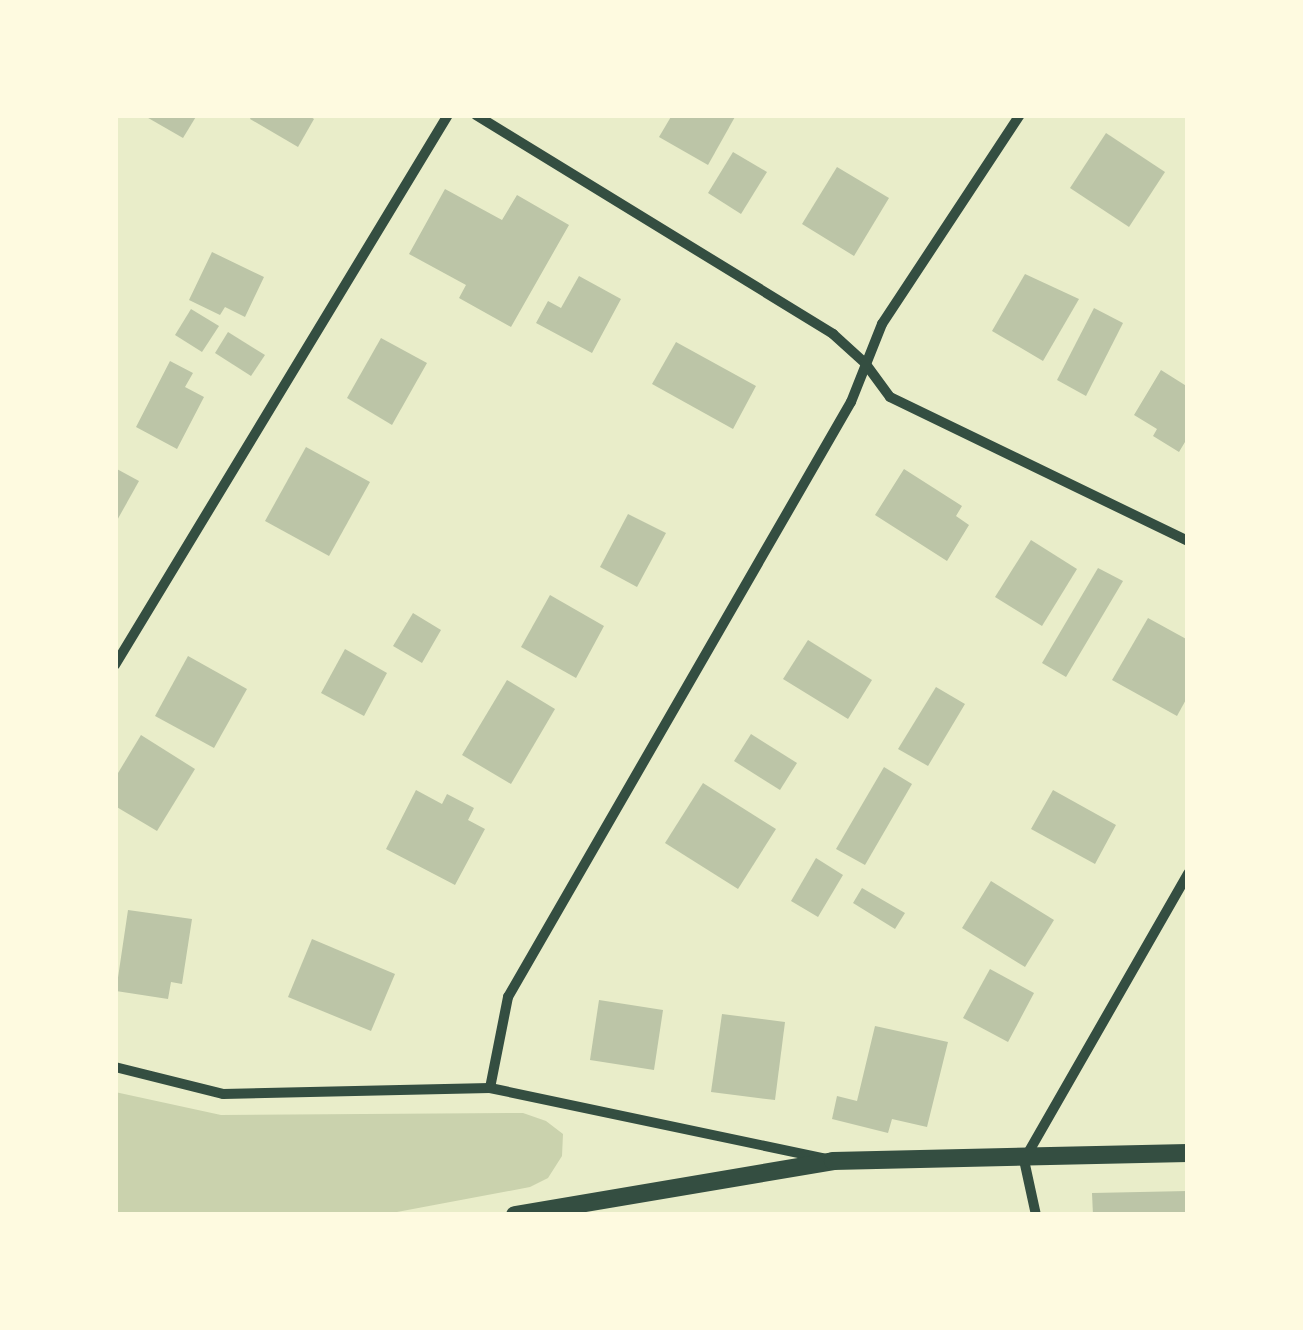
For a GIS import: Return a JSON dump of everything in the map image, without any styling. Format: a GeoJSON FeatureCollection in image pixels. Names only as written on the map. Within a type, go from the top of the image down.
{"type":"FeatureCollection","features":[{"type":"Feature","properties":{"kind":"street"},"geometry":{"type":"LineString","coordinates":[[115,665],[448,115]]}},
{"type":"Feature","properties":{"kind":"street"},"geometry":{"type":"LineString","coordinates":[[476,115],[833,334],[865,363],[890,397],[1188,541]]}},
{"type":"Feature","properties":{"kind":"street"},"geometry":{"type":"LineString","coordinates":[[490,1088],[508,996],[851,402],[882,324],[1020,115]]}},
{"type":"Feature","properties":{"kind":"street"},"geometry":{"type":"LineString","coordinates":[[1036,1215],[1024,1160],[1188,874]]}},
{"type":"Feature","properties":{"kind":"street"},"geometry":{"type":"LineString","coordinates":[[115,1068],[223,1094],[490,1088],[834,1161]]}},
{"type":"Feature","properties":{"kind":"street"},"geometry":{"type":"LineString","coordinates":[[515,1215],[834,1161],[1024,1160],[1188,1153]]}},
{"type":"Feature","properties":{"kind":"green space"},"geometry":{"type":"Polygon","coordinates":[[[115,1092],[221,1115],[523,1113],[546,1121],[563,1134],[562,1156],[548,1178],[530,1187],[381,1215],[115,1215],[115,1092]]]}},
{"type":"Feature","properties":{"kind":"building"},"geometry":{"type":"Polygon","coordinates":[[[143,115],[197,115],[183,138],[143,115]]]}},
{"type":"Feature","properties":{"kind":"building"},"geometry":{"type":"Polygon","coordinates":[[[252,115],[308,115],[314,119],[298,147],[250,119],[252,115]]]}},
{"type":"Feature","properties":{"kind":"building"},"geometry":{"type":"Polygon","coordinates":[[[672,115],[736,115],[708,165],[659,137],[672,115]]]}},
{"type":"Feature","properties":{"kind":"building"},"geometry":{"type":"Polygon","coordinates":[[[1106,133],[1165,172],[1129,227],[1070,188],[1106,133]]]}},
{"type":"Feature","properties":{"kind":"building"},"geometry":{"type":"Polygon","coordinates":[[[733,152],[767,172],[741,214],[708,193],[733,152]]]}},
{"type":"Feature","properties":{"kind":"building"},"geometry":{"type":"Polygon","coordinates":[[[837,167],[889,198],[854,256],[802,224],[837,167]]]}},
{"type":"Feature","properties":{"kind":"building"},"geometry":{"type":"Polygon","coordinates":[[[445,189],[502,220],[517,195],[569,225],[511,327],[459,298],[466,285],[409,254],[445,189]]]}},
{"type":"Feature","properties":{"kind":"building"},"geometry":{"type":"Polygon","coordinates":[[[212,252],[264,277],[245,317],[225,307],[220,315],[189,300],[212,252]]]}},
{"type":"Feature","properties":{"kind":"building"},"geometry":{"type":"Polygon","coordinates":[[[1025,274],[1079,299],[1043,361],[992,331],[1025,274]]]}},
{"type":"Feature","properties":{"kind":"building"},"geometry":{"type":"Polygon","coordinates":[[[579,276],[621,299],[592,353],[536,323],[548,301],[561,308],[579,276]]]}},
{"type":"Feature","properties":{"kind":"building"},"geometry":{"type":"Polygon","coordinates":[[[1094,308],[1123,323],[1086,396],[1057,380],[1094,308]]]}},
{"type":"Feature","properties":{"kind":"building"},"geometry":{"type":"Polygon","coordinates":[[[191,309],[219,326],[202,352],[175,335],[191,309]]]}},
{"type":"Feature","properties":{"kind":"building"},"geometry":{"type":"Polygon","coordinates":[[[228,332],[265,355],[251,376],[215,353],[228,332]]]}},
{"type":"Feature","properties":{"kind":"building"},"geometry":{"type":"Polygon","coordinates":[[[381,338],[427,363],[392,425],[347,398],[381,338]]]}},
{"type":"Feature","properties":{"kind":"building"},"geometry":{"type":"Polygon","coordinates":[[[676,342],[756,386],[733,429],[652,384],[676,342]]]}},
{"type":"Feature","properties":{"kind":"building"},"geometry":{"type":"Polygon","coordinates":[[[170,361],[193,373],[185,387],[204,397],[177,449],[136,427],[170,361]]]}},
{"type":"Feature","properties":{"kind":"building"},"geometry":{"type":"Polygon","coordinates":[[[1161,370],[1188,387],[1188,437],[1179,452],[1153,436],[1157,429],[1134,415],[1161,370]]]}},
{"type":"Feature","properties":{"kind":"building"},"geometry":{"type":"Polygon","coordinates":[[[306,447],[370,482],[329,556],[265,521],[306,447]]]}},
{"type":"Feature","properties":{"kind":"building"},"geometry":{"type":"Polygon","coordinates":[[[115,468],[139,481],[115,524],[115,468]]]}},
{"type":"Feature","properties":{"kind":"building"},"geometry":{"type":"Polygon","coordinates":[[[904,469],[962,506],[956,516],[969,525],[947,561],[875,515],[904,469]]]}},
{"type":"Feature","properties":{"kind":"building"},"geometry":{"type":"Polygon","coordinates":[[[628,514],[666,533],[637,587],[600,567],[628,514]]]}},
{"type":"Feature","properties":{"kind":"building"},"geometry":{"type":"Polygon","coordinates":[[[1031,540],[1077,569],[1042,626],[995,597],[1031,540]]]}},
{"type":"Feature","properties":{"kind":"building"},"geometry":{"type":"Polygon","coordinates":[[[1098,568],[1123,581],[1066,677],[1042,663],[1098,568]]]}},
{"type":"Feature","properties":{"kind":"building"},"geometry":{"type":"Polygon","coordinates":[[[550,595],[604,626],[576,678],[521,647],[550,595]]]}},
{"type":"Feature","properties":{"kind":"building"},"geometry":{"type":"Polygon","coordinates":[[[413,613],[441,630],[422,663],[393,646],[413,613]]]}},
{"type":"Feature","properties":{"kind":"building"},"geometry":{"type":"Polygon","coordinates":[[[1148,618],[1188,640],[1188,696],[1177,716],[1112,680],[1148,618]]]}},
{"type":"Feature","properties":{"kind":"building"},"geometry":{"type":"Polygon","coordinates":[[[808,640],[872,680],[848,719],[783,679],[808,640]]]}},
{"type":"Feature","properties":{"kind":"building"},"geometry":{"type":"Polygon","coordinates":[[[345,649],[387,673],[364,716],[321,693],[345,649]]]}},
{"type":"Feature","properties":{"kind":"building"},"geometry":{"type":"Polygon","coordinates":[[[188,656],[247,689],[214,748],[155,716],[188,656]]]}},
{"type":"Feature","properties":{"kind":"building"},"geometry":{"type":"Polygon","coordinates":[[[507,680],[555,709],[511,784],[462,755],[507,680]]]}},
{"type":"Feature","properties":{"kind":"building"},"geometry":{"type":"Polygon","coordinates":[[[936,687],[965,704],[928,766],[898,749],[936,687]]]}},
{"type":"Feature","properties":{"kind":"building"},"geometry":{"type":"Polygon","coordinates":[[[751,734],[797,763],[780,790],[734,761],[751,734]]]}},
{"type":"Feature","properties":{"kind":"building"},"geometry":{"type":"Polygon","coordinates":[[[141,735],[195,769],[157,831],[115,806],[115,778],[141,735]]]}},
{"type":"Feature","properties":{"kind":"building"},"geometry":{"type":"Polygon","coordinates":[[[884,767],[912,784],[865,865],[836,849],[884,767]]]}},
{"type":"Feature","properties":{"kind":"building"},"geometry":{"type":"Polygon","coordinates":[[[703,783],[776,829],[738,889],[665,843],[703,783]]]}},
{"type":"Feature","properties":{"kind":"building"},"geometry":{"type":"Polygon","coordinates":[[[416,790],[442,804],[447,794],[474,808],[468,820],[485,829],[455,885],[386,849],[416,790]]]}},
{"type":"Feature","properties":{"kind":"building"},"geometry":{"type":"Polygon","coordinates":[[[1053,790],[1116,825],[1095,864],[1031,829],[1053,790]]]}},
{"type":"Feature","properties":{"kind":"building"},"geometry":{"type":"Polygon","coordinates":[[[816,858],[843,875],[818,917],[791,901],[816,858]]]}},
{"type":"Feature","properties":{"kind":"building"},"geometry":{"type":"Polygon","coordinates":[[[991,881],[1054,920],[1025,967],[962,928],[991,881]]]}},
{"type":"Feature","properties":{"kind":"building"},"geometry":{"type":"Polygon","coordinates":[[[862,888],[905,913],[895,929],[853,903],[862,888]]]}},
{"type":"Feature","properties":{"kind":"building"},"geometry":{"type":"Polygon","coordinates":[[[128,910],[192,919],[182,984],[171,982],[168,999],[116,991],[128,910]]]}},
{"type":"Feature","properties":{"kind":"building"},"geometry":{"type":"Polygon","coordinates":[[[312,939],[395,974],[371,1031],[288,997],[312,939]]]}},
{"type":"Feature","properties":{"kind":"building"},"geometry":{"type":"Polygon","coordinates":[[[990,969],[1034,993],[1008,1042],[963,1018],[990,969]]]}},
{"type":"Feature","properties":{"kind":"building"},"geometry":{"type":"Polygon","coordinates":[[[599,1000],[663,1010],[654,1070],[590,1060],[599,1000]]]}},
{"type":"Feature","properties":{"kind":"building"},"geometry":{"type":"Polygon","coordinates":[[[722,1014],[785,1022],[775,1100],[711,1092],[722,1014]]]}},
{"type":"Feature","properties":{"kind":"building"},"geometry":{"type":"Polygon","coordinates":[[[875,1026],[948,1042],[927,1127],[892,1119],[888,1133],[832,1119],[837,1096],[857,1101],[875,1026]]]}},
{"type":"Feature","properties":{"kind":"building"},"geometry":{"type":"Polygon","coordinates":[[[1188,1191],[1188,1215],[1093,1215],[1092,1193],[1188,1191]]]}}]}
